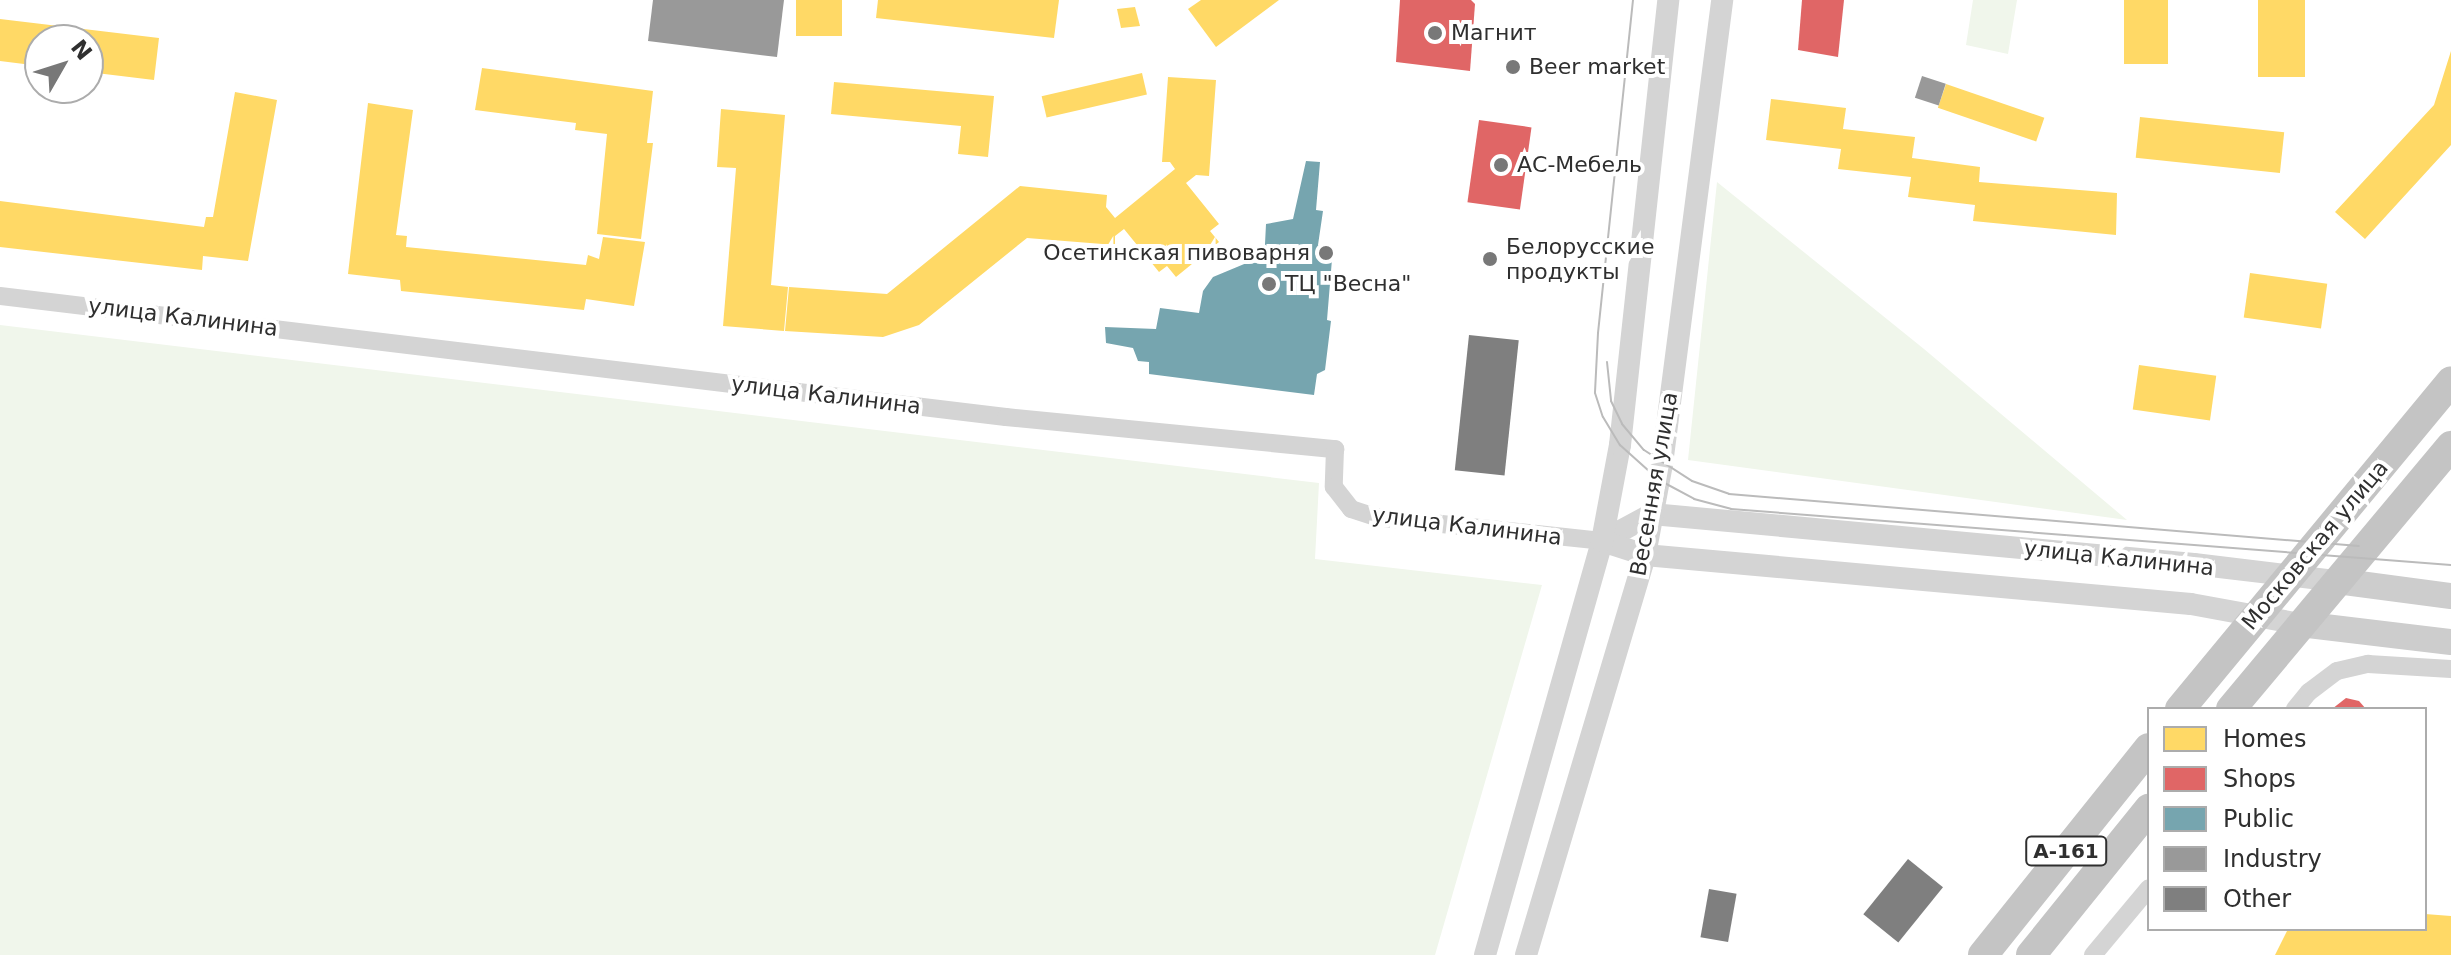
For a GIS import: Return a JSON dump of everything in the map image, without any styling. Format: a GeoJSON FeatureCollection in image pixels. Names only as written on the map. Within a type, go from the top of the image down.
{"type":"FeatureCollection","features":[{"type":"Feature","properties":{"kind":"highway","name":"Московская улица"},"geometry":{"type":"LineString","coordinates":[[2182,707],[2451,381]]}},
{"type":"Feature","properties":{"kind":"highway","name":"Московская улица"},"geometry":{"type":"LineString","coordinates":[[2233,707],[2451,446]]}},
{"type":"Feature","properties":{"kind":"highway","name":"А-161"},"geometry":{"type":"LineString","coordinates":[[1983,955],[2147,750]]}},
{"type":"Feature","properties":{"kind":"highway","name":"А-161"},"geometry":{"type":"LineString","coordinates":[[2031,955],[2147,811]]}},
{"type":"Feature","properties":{"kind":"main road","name":"улица Калинина"},"geometry":{"type":"LineString","coordinates":[[2337,581],[2451,596]]}},
{"type":"Feature","properties":{"kind":"main road","name":"улица Калинина"},"geometry":{"type":"LineString","coordinates":[[2300,624],[2451,642]]}},
{"type":"Feature","properties":{"kind":"street","name":"Весенняя улица"},"geometry":{"type":"LineString","coordinates":[[1485,955],[1602,541],[1620,445],[1668,0]]}},
{"type":"Feature","properties":{"kind":"street","name":"Весенняя улица"},"geometry":{"type":"LineString","coordinates":[[1526,955],[1645,555],[1722,0]]}},
{"type":"Feature","properties":{"kind":"street","name":"улица Калинина"},"geometry":{"type":"LineString","coordinates":[[0,296],[1006,417],[1335,449],[1334,487],[1351,509],[1375,517],[1602,541],[1645,555],[2191,604],[2300,624]]}},
{"type":"Feature","properties":{"kind":"street","name":"улица Калинина"},"geometry":{"type":"LineString","coordinates":[[1652,514],[2194,564],[2337,581]]}},
{"type":"Feature","properties":{"kind":"street"},"geometry":{"type":"LineString","coordinates":[[1602,541],[1652,514]]}},
{"type":"Feature","properties":{"kind":"street"},"geometry":{"type":"LineString","coordinates":[[2402,666],[2424,638]]}},
{"type":"Feature","properties":{"kind":"street"},"geometry":{"type":"LineString","coordinates":[[2297,707],[2309,692],[2337,671],[2368,664],[2451,669]]}},
{"type":"Feature","properties":{"kind":"street"},"geometry":{"type":"LineString","coordinates":[[2093,955],[2147,890]]}},
{"type":"Feature","properties":{"kind":"shaded area"},"geometry":{"type":"Polygon","coordinates":[[[1973,0],[2017,0],[2008,54],[1966,45],[1973,0]]]}},
{"type":"Feature","properties":{"kind":"shaded area"},"geometry":{"type":"Polygon","coordinates":[[[1717,182],[1924,349],[2127,520],[1688,460],[1717,182]]]}},
{"type":"Feature","properties":{"kind":"shaded area"},"geometry":{"type":"Polygon","coordinates":[[[0,325],[1319,483],[1315,559],[1542,585],[1435,955],[0,955],[0,325]]]}},
{"type":"Feature","properties":{"kind":"building: Homes"},"geometry":{"type":"Polygon","coordinates":[[[796,0],[842,0],[842,36],[796,36],[796,0]]]}},
{"type":"Feature","properties":{"kind":"building: Homes"},"geometry":{"type":"Polygon","coordinates":[[[878,0],[1059,0],[1054,38],[876,18],[878,0]]]}},
{"type":"Feature","properties":{"kind":"building: Homes"},"geometry":{"type":"Polygon","coordinates":[[[1201,0],[1279,0],[1216,47],[1188,9],[1201,0]]]}},
{"type":"Feature","properties":{"kind":"building: Homes"},"geometry":{"type":"Polygon","coordinates":[[[2124,0],[2168,0],[2168,64],[2124,64],[2124,0]]]}},
{"type":"Feature","properties":{"kind":"building: Homes"},"geometry":{"type":"Polygon","coordinates":[[[2258,0],[2305,0],[2305,77],[2258,77],[2258,0]]]}},
{"type":"Feature","properties":{"kind":"building: Homes"},"geometry":{"type":"Polygon","coordinates":[[[1135,7],[1140,26],[1121,28],[1117,9],[1135,7]]]}},
{"type":"Feature","properties":{"kind":"building: Homes"},"geometry":{"type":"Polygon","coordinates":[[[0,19],[42,24],[24,24],[24,64],[0,61],[0,19]]]}},
{"type":"Feature","properties":{"kind":"building: Homes"},"geometry":{"type":"Polygon","coordinates":[[[104,31],[159,38],[154,80],[104,74],[104,31]]]}},
{"type":"Feature","properties":{"kind":"building: Homes"},"geometry":{"type":"Polygon","coordinates":[[[2451,51],[2451,145],[2365,239],[2335,212],[2434,105],[2451,51]]]}},
{"type":"Feature","properties":{"kind":"building: Homes"},"geometry":{"type":"Polygon","coordinates":[[[482,68],[653,91],[647,143],[653,143],[641,239],[597,234],[607,134],[575,130],[576,123],[475,110],[482,68]]]}},
{"type":"Feature","properties":{"kind":"building: Homes"},"geometry":{"type":"Polygon","coordinates":[[[1142,73],[1147,94],[1047,118],[1042,96],[1142,73]]]}},
{"type":"Feature","properties":{"kind":"building: Homes"},"geometry":{"type":"Polygon","coordinates":[[[1168,77],[1216,80],[1209,176],[1196,175],[1186,183],[1219,224],[1210,231],[1219,242],[1176,277],[1167,266],[1159,272],[1124,229],[1115,236],[1115,245],[1027,238],[919,325],[883,337],[785,331],[789,287],[887,294],[1020,186],[1107,195],[1106,207],[1115,218],[1175,169],[1170,162],[1162,162],[1168,77]]]}},
{"type":"Feature","properties":{"kind":"building: Homes"},"geometry":{"type":"Polygon","coordinates":[[[834,82],[994,96],[988,157],[958,154],[961,126],[831,114],[834,82]]]}},
{"type":"Feature","properties":{"kind":"building: Homes"},"geometry":{"type":"Polygon","coordinates":[[[1946,84],[2044,118],[2036,141],[1938,108],[1946,84]]]}},
{"type":"Feature","properties":{"kind":"building: Homes"},"geometry":{"type":"Polygon","coordinates":[[[235,92],[277,100],[248,261],[203,256],[202,270],[0,247],[0,201],[204,227],[206,217],[213,217],[235,92]]]}},
{"type":"Feature","properties":{"kind":"building: Homes"},"geometry":{"type":"Polygon","coordinates":[[[1771,99],[1846,108],[1843,129],[1915,137],[1912,158],[1980,167],[1979,182],[2117,193],[2116,235],[1973,221],[1975,205],[1908,197],[1911,177],[1838,169],[1841,149],[1766,140],[1771,99]]]}},
{"type":"Feature","properties":{"kind":"building: Homes"},"geometry":{"type":"Polygon","coordinates":[[[368,103],[413,110],[396,235],[407,236],[406,247],[586,265],[588,255],[599,259],[603,237],[645,242],[634,306],[586,299],[584,310],[401,291],[400,280],[348,274],[368,103]]]}},
{"type":"Feature","properties":{"kind":"building: Homes"},"geometry":{"type":"Polygon","coordinates":[[[721,109],[785,115],[771,285],[788,287],[784,331],[723,326],[736,168],[717,167],[721,109]]]}},
{"type":"Feature","properties":{"kind":"building: Homes"},"geometry":{"type":"Polygon","coordinates":[[[2140,117],[2284,132],[2280,173],[2136,158],[2140,117]]]}},
{"type":"Feature","properties":{"kind":"building: Homes"},"geometry":{"type":"Polygon","coordinates":[[[2250,273],[2327,284],[2321,328],[2244,318],[2250,273]]]}},
{"type":"Feature","properties":{"kind":"building: Homes"},"geometry":{"type":"Polygon","coordinates":[[[2139,365],[2216,376],[2210,420],[2133,410],[2139,365]]]}},
{"type":"Feature","properties":{"kind":"building: Homes"},"geometry":{"type":"Polygon","coordinates":[[[2427,914],[2451,916],[2451,955],[2275,955],[2287,931],[2427,931],[2427,914]]]}},
{"type":"Feature","properties":{"kind":"building: Shops","name":"Магнит"},"geometry":{"type":"Polygon","coordinates":[[[1400,0],[1471,0],[1475,4],[1470,71],[1396,62],[1400,0]]]}},
{"type":"Feature","properties":{"kind":"building: Shops"},"geometry":{"type":"Polygon","coordinates":[[[1802,0],[1844,0],[1838,57],[1798,50],[1802,0]]]}},
{"type":"Feature","properties":{"kind":"building: Shops","name":"АС-Мебель"},"geometry":{"type":"Polygon","coordinates":[[[1479,120],[1531,127],[1520,210],[1467,202],[1479,120]]]}},
{"type":"Feature","properties":{"kind":"building: Shops"},"geometry":{"type":"Polygon","coordinates":[[[2346,698],[2359,701],[2364,707],[2335,707],[2346,698]]]}},
{"type":"Feature","properties":{"kind":"building: Public","name":"ТЦ \"Весна\""},"geometry":{"type":"Polygon","coordinates":[[[1306,161],[1320,162],[1316,210],[1323,211],[1318,245],[1333,247],[1327,320],[1331,321],[1325,370],[1317,374],[1314,395],[1149,374],[1149,362],[1138,361],[1133,348],[1106,343],[1105,327],[1156,329],[1160,308],[1199,313],[1203,291],[1213,277],[1249,262],[1264,264],[1266,224],[1293,219],[1306,161]]]}},
{"type":"Feature","properties":{"kind":"building: Industry"},"geometry":{"type":"Polygon","coordinates":[[[653,0],[784,0],[777,57],[648,41],[653,0]]]}},
{"type":"Feature","properties":{"kind":"building: Industry"},"geometry":{"type":"Polygon","coordinates":[[[1922,76],[1946,84],[1939,106],[1915,98],[1922,76]]]}},
{"type":"Feature","properties":{"kind":"building: Other"},"geometry":{"type":"Polygon","coordinates":[[[1469,335],[1519,340],[1505,475],[1455,470],[1469,335]]]}},
{"type":"Feature","properties":{"kind":"building: Other"},"geometry":{"type":"Polygon","coordinates":[[[1908,859],[1943,887],[1898,942],[1863,914],[1908,859]]]}},
{"type":"Feature","properties":{"kind":"building: Other"},"geometry":{"type":"Polygon","coordinates":[[[1709,889],[1737,894],[1728,942],[1700,937],[1709,889]]]}},
{"type":"Feature","properties":{"kind":"tram line"},"geometry":{"type":"LineString","coordinates":[[1633,0],[1598,333],[1595,393],[1603,417],[1620,445],[1659,480],[1694,499],[1731,509],[2451,565]]}},
{"type":"Feature","properties":{"kind":"tram line"},"geometry":{"type":"LineString","coordinates":[[1607,362],[1611,401],[1622,424],[1644,450],[1692,481],[1729,494],[2359,546]]}},
{"type":"Feature","properties":{"kind":"place","name":"Магнит"},"geometry":{"type":"Point","coordinates":[1435,33]}},
{"type":"Feature","properties":{"kind":"place","name":"Beer market"},"geometry":{"type":"Point","coordinates":[1513,67]}},
{"type":"Feature","properties":{"kind":"place","name":"АС-Мебель"},"geometry":{"type":"Point","coordinates":[1501,165]}},
{"type":"Feature","properties":{"kind":"place","name":"Осетинская пивоварня"},"geometry":{"type":"Point","coordinates":[1326,253]}},
{"type":"Feature","properties":{"kind":"place","name":"Белорусские продукты"},"geometry":{"type":"Point","coordinates":[1490,259]}},
{"type":"Feature","properties":{"kind":"place","name":"ТЦ \"Весна\""},"geometry":{"type":"Point","coordinates":[1269,284]}}]}
